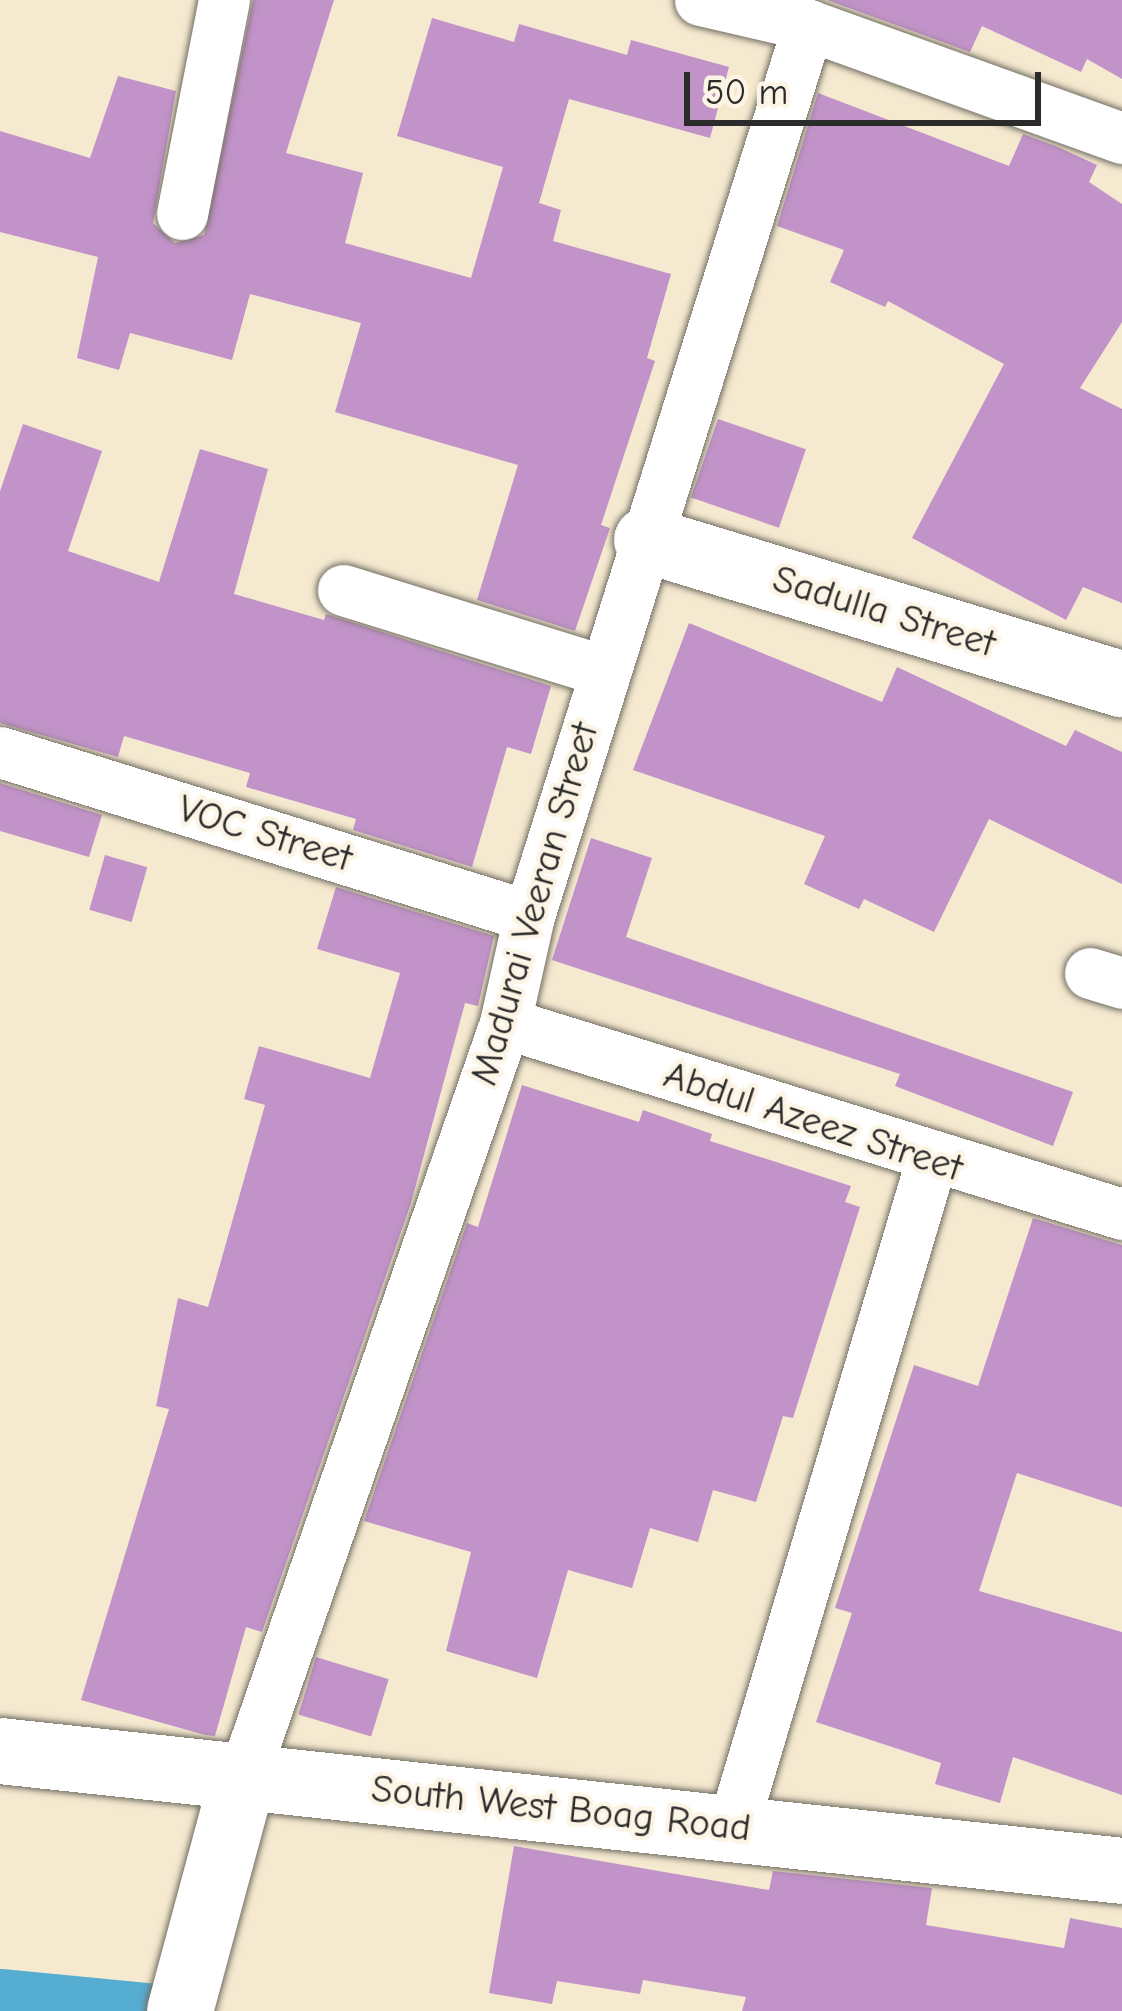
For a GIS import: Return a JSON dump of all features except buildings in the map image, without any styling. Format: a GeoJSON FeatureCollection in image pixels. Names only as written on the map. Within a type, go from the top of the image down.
{"type":"FeatureCollection","features":[{"type":"Feature","properties":{"kind":"street"},"geometry":{"type":"LineString","coordinates":[[182,214],[224,0]]}},
{"type":"Feature","properties":{"kind":"street"},"geometry":{"type":"LineString","coordinates":[[700,0],[808,25],[1122,138]]}},
{"type":"Feature","properties":{"kind":"street","name":"Madurai Veeran Street"},"geometry":{"type":"LineString","coordinates":[[243,1777],[505,1023],[530,916],[604,671],[808,25]]}},
{"type":"Feature","properties":{"kind":"street","name":"Sadulla Street"},"geometry":{"type":"LineString","coordinates":[[647,540],[1122,685]]}},
{"type":"Feature","properties":{"kind":"street"},"geometry":{"type":"LineString","coordinates":[[343,590],[604,671]]}},
{"type":"Feature","properties":{"kind":"street","name":"VOC Street"},"geometry":{"type":"LineString","coordinates":[[0,752],[530,916]]}},
{"type":"Feature","properties":{"kind":"street","name":"Abdul Azeez Street"},"geometry":{"type":"LineString","coordinates":[[505,1023],[931,1161],[1122,1214]]}},
{"type":"Feature","properties":{"kind":"street"},"geometry":{"type":"LineString","coordinates":[[733,1826],[931,1161]]}},
{"type":"Feature","properties":{"kind":"street","name":"South West Boag Road"},"geometry":{"type":"LineString","coordinates":[[0,1751],[1122,1871]]}},
{"type":"Feature","properties":{"kind":"street"},"geometry":{"type":"LineString","coordinates":[[188,1990],[243,1777]]}},
{"type":"Feature","properties":{"kind":"waterway"},"geometry":{"type":"LineString","coordinates":[[0,1994],[176,2011]]}}]}
